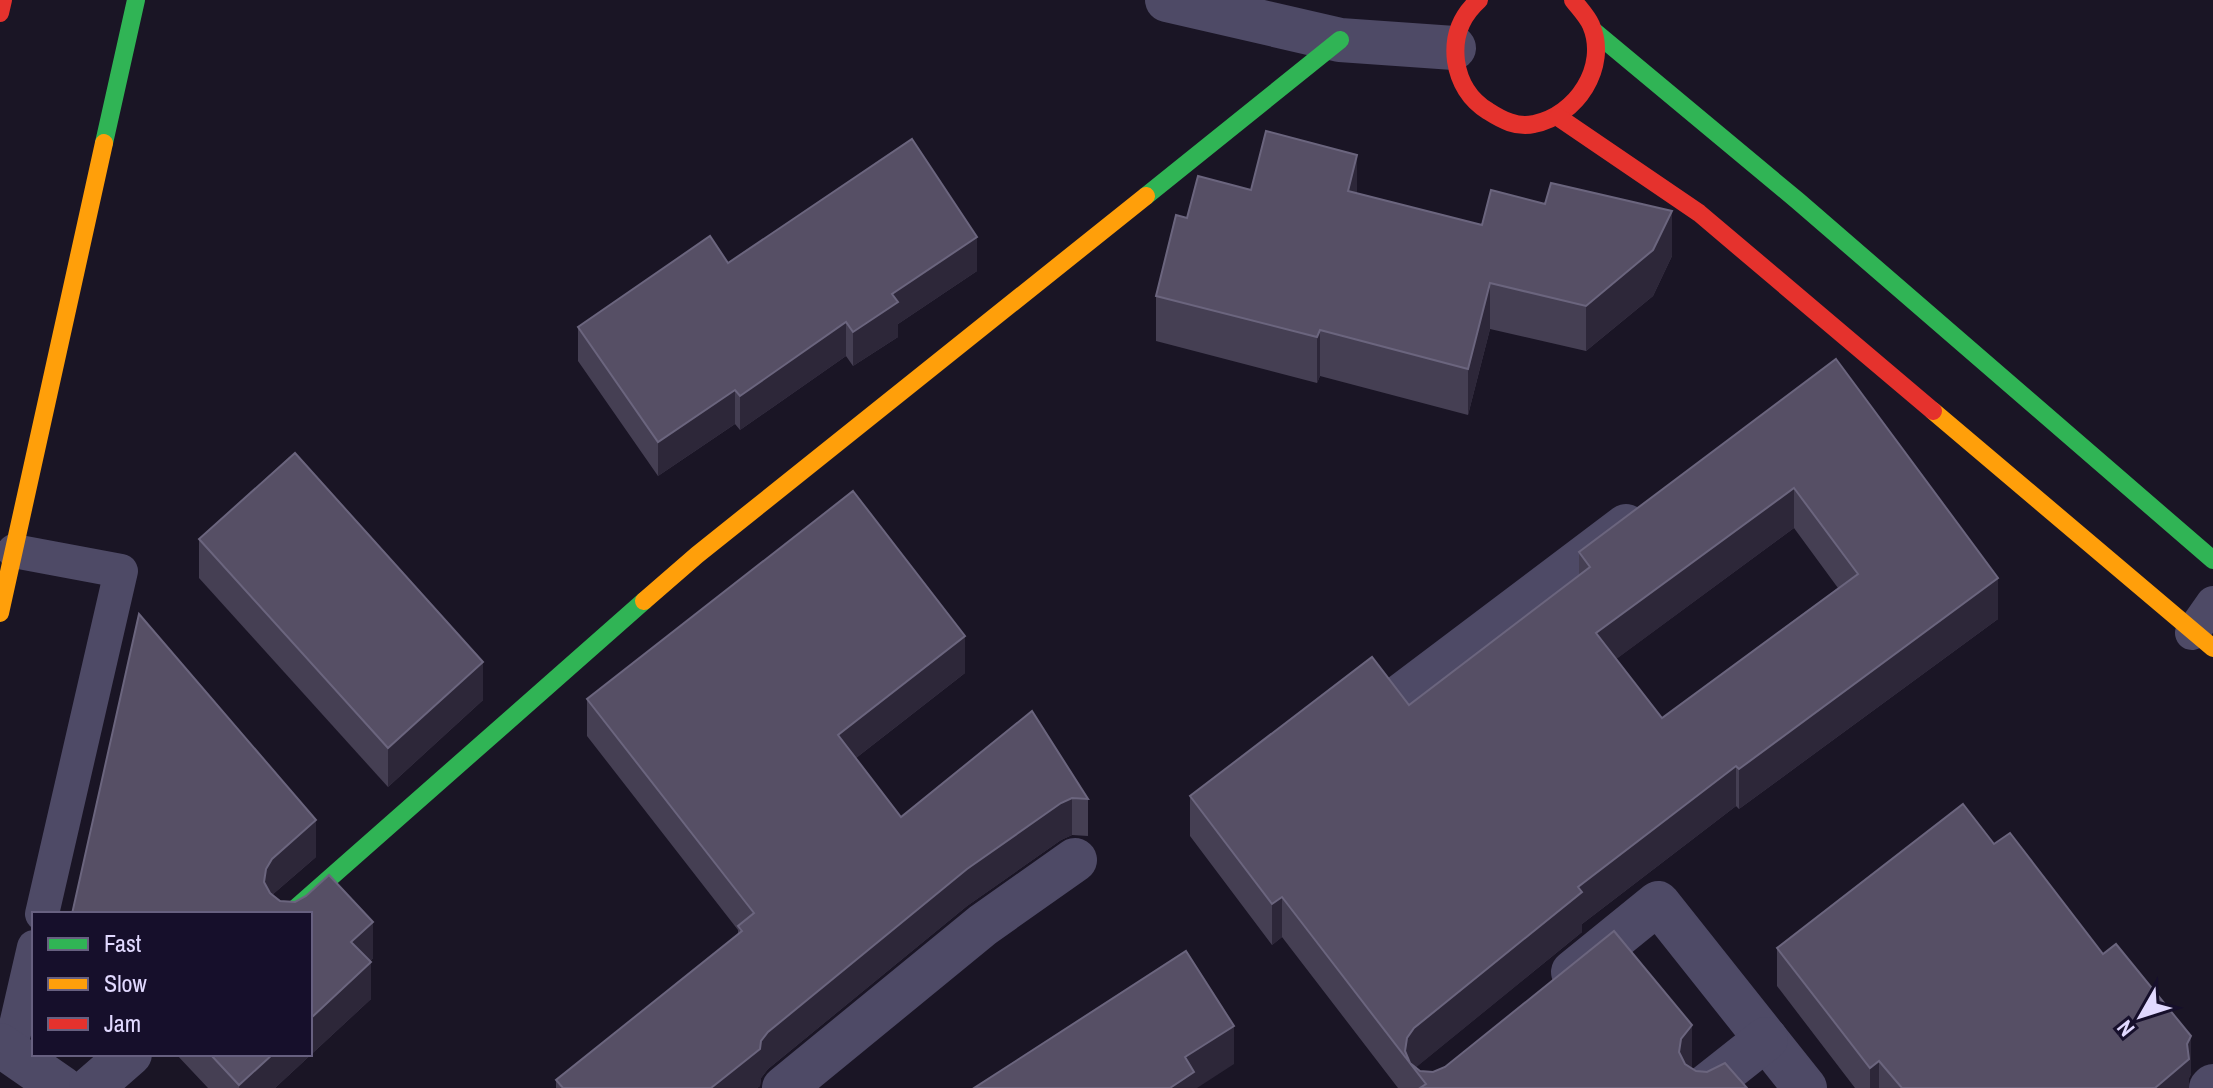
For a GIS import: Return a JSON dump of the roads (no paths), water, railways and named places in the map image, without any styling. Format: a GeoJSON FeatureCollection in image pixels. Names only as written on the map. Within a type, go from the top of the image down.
{"type":"FeatureCollection","features":[{"type":"Feature","properties":{"kind":"main road"},"geometry":{"type":"LineString","coordinates":[[0,13],[3,0]]}},
{"type":"Feature","properties":{"kind":"main road"},"geometry":{"type":"LineString","coordinates":[[0,613],[136,0]]}},
{"type":"Feature","properties":{"kind":"main road"},"geometry":{"type":"LineString","coordinates":[[1479,0],[1453,27],[1457,72],[1469,95],[1486,112],[1509,123],[1534,124],[1558,117],[1578,102],[1591,82],[1597,57],[1595,32],[1584,10],[1573,0]]}},
{"type":"Feature","properties":{"kind":"main road"},"geometry":{"type":"LineString","coordinates":[[1595,32],[1798,201],[2213,560]]}},
{"type":"Feature","properties":{"kind":"main road"},"geometry":{"type":"LineString","coordinates":[[291,912],[697,555],[1340,40]]}},
{"type":"Feature","properties":{"kind":"main road"},"geometry":{"type":"LineString","coordinates":[[1558,117],[1699,213],[2202,641]]}},
{"type":"Feature","properties":{"kind":"street"},"geometry":{"type":"LineString","coordinates":[[1167,0],[1340,40],[1453,27]]}},
{"type":"Feature","properties":{"kind":"street"},"geometry":{"type":"LineString","coordinates":[[1823,378],[1861,349]]}},
{"type":"Feature","properties":{"kind":"street"},"geometry":{"type":"LineString","coordinates":[[1402,695],[1657,503]]}},
{"type":"Feature","properties":{"kind":"street"},"geometry":{"type":"LineString","coordinates":[[784,1088],[983,925],[1075,860]]}},
{"type":"Feature","properties":{"kind":"street"},"geometry":{"type":"LineString","coordinates":[[1538,1001],[1658,903],[1805,1088]]}},
{"type":"Feature","properties":{"kind":"street"},"geometry":{"type":"LineString","coordinates":[[1704,1088],[1766,1039]]}},
{"type":"Feature","properties":{"kind":"street"},"geometry":{"type":"LineString","coordinates":[[5,1048],[62,1088]]}},
{"type":"Feature","properties":{"kind":"street"},"geometry":{"type":"LineString","coordinates":[[91,1088],[128,1056]]}},
{"type":"Feature","properties":{"kind":"lane"},"geometry":{"type":"LineString","coordinates":[[14,551],[121,571],[42,912]]}},
{"type":"Feature","properties":{"kind":"lane"},"geometry":{"type":"LineString","coordinates":[[2202,641],[2213,603]]}},
{"type":"Feature","properties":{"kind":"lane"},"geometry":{"type":"LineString","coordinates":[[5,1048],[32,954]]}}]}
